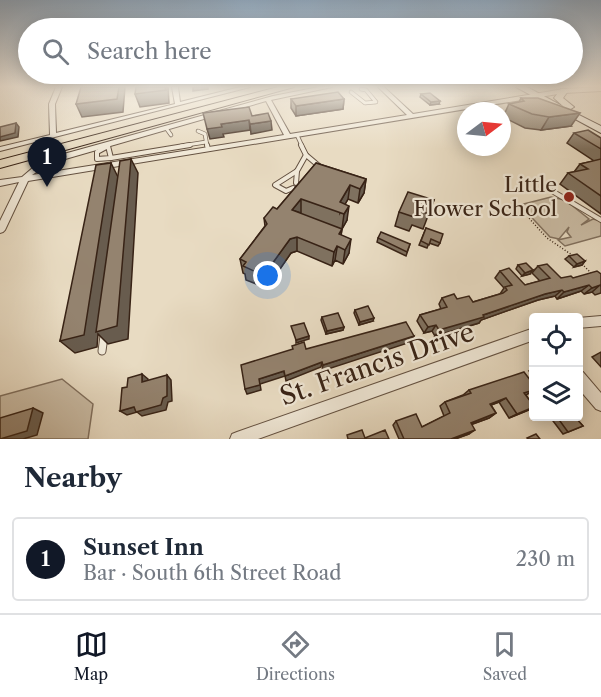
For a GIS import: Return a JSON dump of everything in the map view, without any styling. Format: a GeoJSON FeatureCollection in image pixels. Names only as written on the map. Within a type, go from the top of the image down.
{"type":"FeatureCollection","features":[{"type":"Feature","properties":{"kind":"main road"},"geometry":{"type":"LineString","coordinates":[[0,155],[205,107]]}},
{"type":"Feature","properties":{"kind":"main road"},"geometry":{"type":"LineString","coordinates":[[0,164],[213,107]]}},
{"type":"Feature","properties":{"kind":"main road"},"geometry":{"type":"LineString","coordinates":[[560,107],[601,130]]}},
{"type":"Feature","properties":{"kind":"main road"},"geometry":{"type":"LineString","coordinates":[[572,107],[601,124]]}},
{"type":"Feature","properties":{"kind":"street"},"geometry":{"type":"LineString","coordinates":[[52,107],[53,136]]}},
{"type":"Feature","properties":{"kind":"street"},"geometry":{"type":"LineString","coordinates":[[0,149],[168,107]]}},
{"type":"Feature","properties":{"kind":"street"},"geometry":{"type":"LineString","coordinates":[[0,230],[24,179],[32,170],[48,160],[166,128],[226,107]]}},
{"type":"Feature","properties":{"kind":"street"},"geometry":{"type":"LineString","coordinates":[[275,107],[288,136]]}},
{"type":"Feature","properties":{"kind":"street"},"geometry":{"type":"LineString","coordinates":[[403,107],[412,116]]}},
{"type":"Feature","properties":{"kind":"street"},"geometry":{"type":"LineString","coordinates":[[0,183],[53,174],[123,167],[207,145],[297,135],[466,107]]}},
{"type":"Feature","properties":{"kind":"street"},"geometry":{"type":"LineString","coordinates":[[48,160],[43,171],[53,174]]}},
{"type":"Feature","properties":{"kind":"street"},"geometry":{"type":"LineString","coordinates":[[583,323],[601,321]]}},
{"type":"Feature","properties":{"kind":"street","name":"St. Francis Drive"},"geometry":{"type":"LineString","coordinates":[[237,439],[529,336]]}},
{"type":"Feature","properties":{"kind":"street"},"geometry":{"type":"LineString","coordinates":[[583,382],[601,404]]}},
{"type":"Feature","properties":{"kind":"lane"},"geometry":{"type":"LineString","coordinates":[[166,128],[171,135]]}},
{"type":"Feature","properties":{"kind":"lane"},"geometry":{"type":"LineString","coordinates":[[111,158],[108,145],[97,153],[97,159],[111,158],[207,145],[205,134],[198,130]]}},
{"type":"Feature","properties":{"kind":"lane"},"geometry":{"type":"LineString","coordinates":[[297,135],[306,155],[326,171]]}},
{"type":"Feature","properties":{"kind":"lane"},"geometry":{"type":"LineString","coordinates":[[296,183],[297,171],[306,155]]}},
{"type":"Feature","properties":{"kind":"lane"},"geometry":{"type":"LineString","coordinates":[[293,188],[286,191],[275,185],[297,171]]}},
{"type":"Feature","properties":{"kind":"lane"},"geometry":{"type":"LineString","coordinates":[[552,190],[586,214],[601,220]]}},
{"type":"Feature","properties":{"kind":"lane"},"geometry":{"type":"LineString","coordinates":[[102,351],[105,328]]}},
{"type":"Feature","properties":{"kind":"path"},"geometry":{"type":"LineString","coordinates":[[517,205],[547,237],[564,247],[594,275]]}},
{"type":"Feature","properties":{"kind":"shaded area"},"geometry":{"type":"Polygon","coordinates":[[[551,197],[565,200],[589,219],[581,225],[593,219],[601,221],[601,236],[565,246],[558,240],[571,237],[567,232],[569,227],[559,239],[550,237],[520,205],[551,197]]]}},
{"type":"Feature","properties":{"kind":"shaded area"},"geometry":{"type":"Polygon","coordinates":[[[62,379],[93,404],[88,439],[0,439],[0,396],[62,379]]]}},
{"type":"Feature","properties":{"kind":"building"},"geometry":{"type":"Polygon","coordinates":[[[249,107],[252,116],[268,113],[271,121],[250,124],[249,120],[221,124],[222,127],[207,129],[203,113],[249,107]]]}},
{"type":"Feature","properties":{"kind":"building"},"geometry":{"type":"Polygon","coordinates":[[[517,107],[565,107],[580,113],[549,117],[532,114],[517,107]]]}},
{"type":"Feature","properties":{"kind":"building"},"geometry":{"type":"Polygon","coordinates":[[[16,123],[15,133],[0,137],[0,127],[16,123]]]}},
{"type":"Feature","properties":{"kind":"building"},"geometry":{"type":"Polygon","coordinates":[[[588,130],[601,138],[601,149],[574,133],[588,130]]]}},
{"type":"Feature","properties":{"kind":"building"},"geometry":{"type":"Polygon","coordinates":[[[131,159],[117,326],[96,332],[120,161],[131,159]]]}},
{"type":"Feature","properties":{"kind":"building"},"geometry":{"type":"Polygon","coordinates":[[[601,159],[601,196],[568,173],[588,169],[580,164],[601,159]]]}},
{"type":"Feature","properties":{"kind":"building"},"geometry":{"type":"Polygon","coordinates":[[[111,163],[84,335],[60,341],[96,165],[111,163]]]}},
{"type":"Feature","properties":{"kind":"building"},"geometry":{"type":"Polygon","coordinates":[[[316,163],[366,179],[360,189],[350,185],[340,202],[349,206],[344,214],[301,199],[292,210],[342,229],[339,234],[351,239],[345,250],[337,246],[334,252],[297,237],[290,239],[269,268],[261,265],[256,272],[243,266],[246,262],[240,259],[267,224],[264,218],[273,207],[277,209],[316,163]]]}},
{"type":"Feature","properties":{"kind":"building"},"geometry":{"type":"Polygon","coordinates":[[[408,192],[434,200],[429,214],[417,210],[414,217],[399,212],[408,192]]]}},
{"type":"Feature","properties":{"kind":"building"},"geometry":{"type":"Polygon","coordinates":[[[426,228],[443,234],[440,243],[431,239],[429,245],[421,241],[426,228]]]}},
{"type":"Feature","properties":{"kind":"building"},"geometry":{"type":"Polygon","coordinates":[[[381,232],[410,244],[407,252],[378,238],[381,232]]]}},
{"type":"Feature","properties":{"kind":"building"},"geometry":{"type":"Polygon","coordinates":[[[577,254],[585,261],[577,264],[569,256],[577,254]]]}},
{"type":"Feature","properties":{"kind":"building"},"geometry":{"type":"Polygon","coordinates":[[[526,263],[533,270],[525,273],[518,265],[526,263]]]}},
{"type":"Feature","properties":{"kind":"building"},"geometry":{"type":"Polygon","coordinates":[[[547,264],[561,278],[571,276],[573,278],[597,271],[601,274],[601,286],[592,288],[589,285],[564,292],[562,290],[545,294],[483,315],[484,317],[439,330],[436,325],[428,327],[420,315],[447,307],[442,298],[454,294],[457,299],[469,296],[473,302],[503,293],[507,290],[505,287],[512,285],[500,271],[509,268],[525,285],[550,278],[538,266],[547,264]]]}},
{"type":"Feature","properties":{"kind":"building"},"geometry":{"type":"Polygon","coordinates":[[[368,306],[374,318],[360,322],[355,310],[368,306]]]}},
{"type":"Feature","properties":{"kind":"building"},"geometry":{"type":"Polygon","coordinates":[[[338,313],[344,327],[327,331],[322,317],[338,313]]]}},
{"type":"Feature","properties":{"kind":"building"},"geometry":{"type":"Polygon","coordinates":[[[406,322],[414,336],[323,365],[322,362],[285,376],[284,371],[259,379],[260,385],[245,389],[241,365],[293,349],[292,346],[304,342],[306,349],[406,322]]]}},
{"type":"Feature","properties":{"kind":"building"},"geometry":{"type":"Polygon","coordinates":[[[304,323],[309,336],[296,340],[291,326],[304,323]]]}},
{"type":"Feature","properties":{"kind":"building"},"geometry":{"type":"Polygon","coordinates":[[[524,372],[529,378],[529,392],[524,393],[529,400],[529,409],[517,414],[506,398],[490,404],[496,413],[471,423],[475,430],[451,439],[404,439],[396,421],[416,414],[422,427],[450,413],[445,402],[471,393],[469,390],[524,372]]]}},
{"type":"Feature","properties":{"kind":"building"},"geometry":{"type":"Polygon","coordinates":[[[142,374],[142,382],[167,375],[167,396],[163,398],[161,405],[136,412],[134,407],[120,411],[122,388],[127,387],[128,378],[142,374]]]}},
{"type":"Feature","properties":{"kind":"building"},"geometry":{"type":"Polygon","coordinates":[[[33,408],[27,431],[0,439],[0,418],[33,408]]]}},
{"type":"Feature","properties":{"kind":"building"},"geometry":{"type":"Polygon","coordinates":[[[560,421],[579,421],[583,426],[568,432],[560,421]]]}},
{"type":"Feature","properties":{"kind":"building"},"geometry":{"type":"Polygon","coordinates":[[[362,430],[365,438],[385,430],[389,439],[348,439],[347,435],[362,430]]]}},
{"type":"Feature","properties":{"kind":"building"},"geometry":{"type":"Polygon","coordinates":[[[536,434],[540,439],[527,438],[536,434]]]}},
{"type":"Feature","properties":{"kind":"place","name":"Sunset Inn"},"geometry":{"type":"Point","coordinates":[47,187]}},
{"type":"Feature","properties":{"kind":"place","name":"Little Flower School"},"geometry":{"type":"Point","coordinates":[569,197]}}]}
